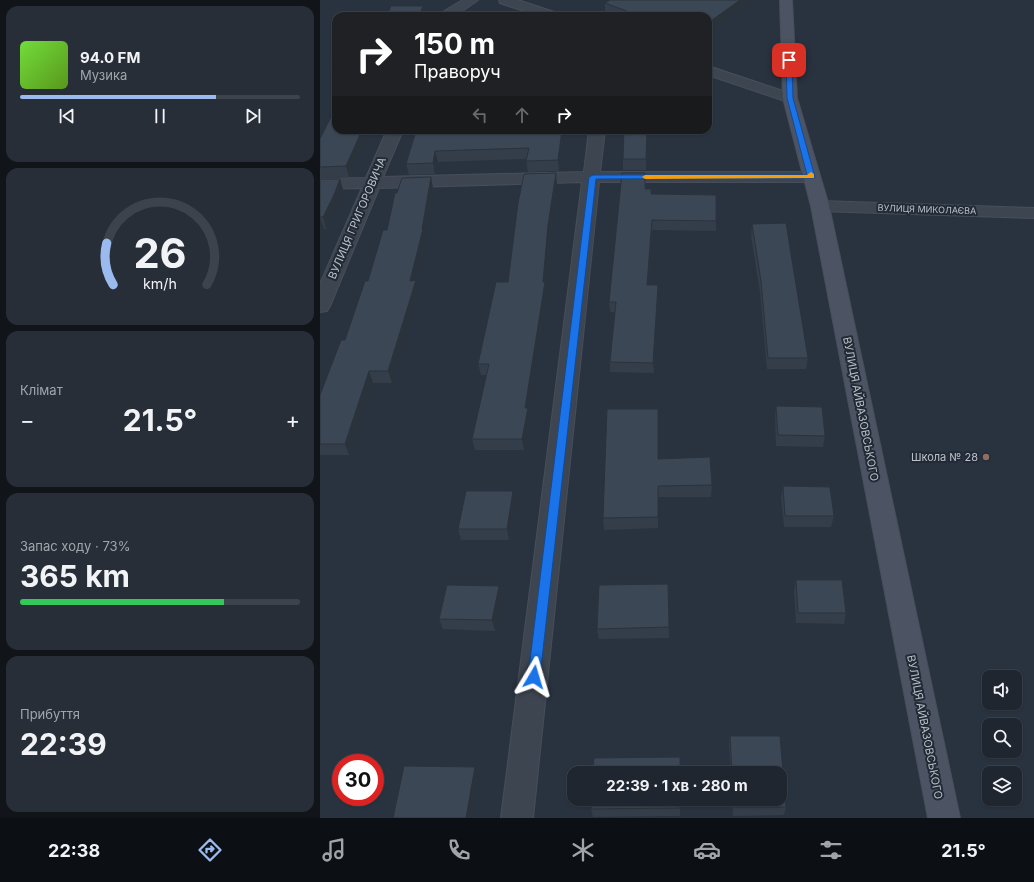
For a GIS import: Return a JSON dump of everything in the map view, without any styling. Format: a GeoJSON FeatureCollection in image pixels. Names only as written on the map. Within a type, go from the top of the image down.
{"type":"FeatureCollection","features":[{"type":"Feature","properties":{"kind":"street"},"geometry":{"type":"LineString","coordinates":[[452,12],[472,0]]}},
{"type":"Feature","properties":{"kind":"street"},"geometry":{"type":"LineString","coordinates":[[505,0],[540,12]]}},
{"type":"Feature","properties":{"kind":"street","name":"ВУЛИЦЯ АЙВАЗОВСЬКОГО"},"geometry":{"type":"LineString","coordinates":[[786,0],[790,98],[820,206],[944,818]]}},
{"type":"Feature","properties":{"kind":"street"},"geometry":{"type":"LineString","coordinates":[[712,71],[790,98]]}},
{"type":"Feature","properties":{"kind":"street","name":"ВУЛИЦЯ ГРИГОРОВИЧА"},"geometry":{"type":"LineString","coordinates":[[320,306],[393,134]]}},
{"type":"Feature","properties":{"kind":"street"},"geometry":{"type":"LineString","coordinates":[[517,818],[593,177],[597,134]]}},
{"type":"Feature","properties":{"kind":"street"},"geometry":{"type":"LineString","coordinates":[[320,184],[593,177],[811,177]]}},
{"type":"Feature","properties":{"kind":"street","name":"ВУЛИЦЯ МИКОЛАЄВА"},"geometry":{"type":"LineString","coordinates":[[820,206],[1034,213]]}},
{"type":"Feature","properties":{"kind":"building"},"geometry":{"type":"Polygon","coordinates":[[[610,0],[740,0],[712,20],[712,12],[629,12],[605,3],[610,0]]]}},
{"type":"Feature","properties":{"kind":"building"},"geometry":{"type":"Polygon","coordinates":[[[391,6],[423,6],[421,12],[389,12],[391,6]]]}},
{"type":"Feature","properties":{"kind":"building"},"geometry":{"type":"Polygon","coordinates":[[[332,115],[332,134],[360,134],[346,166],[320,167],[320,139],[332,115]]]}},
{"type":"Feature","properties":{"kind":"building"},"geometry":{"type":"Polygon","coordinates":[[[415,134],[561,134],[558,160],[526,161],[529,148],[435,151],[433,163],[406,164],[415,134]]]}},
{"type":"Feature","properties":{"kind":"building"},"geometry":{"type":"Polygon","coordinates":[[[624,134],[647,134],[646,159],[623,159],[624,134]]]}},
{"type":"Feature","properties":{"kind":"building"},"geometry":{"type":"Polygon","coordinates":[[[556,173],[548,225],[543,282],[545,282],[525,408],[528,408],[522,439],[472,439],[489,364],[478,364],[496,282],[508,282],[518,203],[524,174],[556,173]]]}},
{"type":"Feature","properties":{"kind":"building"},"geometry":{"type":"Polygon","coordinates":[[[622,173],[645,173],[645,189],[651,189],[651,194],[716,195],[716,221],[652,220],[647,285],[658,285],[653,363],[610,362],[616,302],[609,302],[622,173]]]}},
{"type":"Feature","properties":{"kind":"building"},"geometry":{"type":"Polygon","coordinates":[[[431,177],[423,229],[410,281],[416,280],[388,371],[369,371],[345,444],[320,444],[320,395],[341,340],[345,340],[365,281],[368,281],[383,230],[387,230],[395,193],[397,193],[402,178],[431,177]]]}},
{"type":"Feature","properties":{"kind":"building"},"geometry":{"type":"Polygon","coordinates":[[[320,179],[340,179],[323,217],[320,217],[320,179]]]}},
{"type":"Feature","properties":{"kind":"building"},"geometry":{"type":"Polygon","coordinates":[[[786,223],[808,358],[768,358],[761,281],[752,224],[786,223]]]}},
{"type":"Feature","properties":{"kind":"building"},"geometry":{"type":"Polygon","coordinates":[[[776,406],[822,407],[825,436],[778,435],[776,406]]]}},
{"type":"Feature","properties":{"kind":"building"},"geometry":{"type":"Polygon","coordinates":[[[607,409],[658,409],[658,459],[710,457],[712,485],[658,486],[658,517],[603,518],[607,409]]]}},
{"type":"Feature","properties":{"kind":"building"},"geometry":{"type":"Polygon","coordinates":[[[783,486],[830,487],[834,516],[785,516],[783,486]]]}},
{"type":"Feature","properties":{"kind":"building"},"geometry":{"type":"Polygon","coordinates":[[[466,491],[513,491],[507,529],[458,529],[466,491]]]}},
{"type":"Feature","properties":{"kind":"building"},"geometry":{"type":"Polygon","coordinates":[[[796,580],[842,580],[846,613],[798,613],[796,580]]]}},
{"type":"Feature","properties":{"kind":"building"},"geometry":{"type":"Polygon","coordinates":[[[668,584],[669,627],[597,629],[599,585],[668,584]]]}},
{"type":"Feature","properties":{"kind":"building"},"geometry":{"type":"Polygon","coordinates":[[[447,585],[499,586],[492,620],[439,619],[447,585]]]}},
{"type":"Feature","properties":{"kind":"building"},"geometry":{"type":"Polygon","coordinates":[[[730,736],[780,736],[783,766],[732,766],[730,736]]]}},
{"type":"Feature","properties":{"kind":"building"},"geometry":{"type":"Polygon","coordinates":[[[680,757],[680,766],[593,766],[594,758],[680,757]]]}},
{"type":"Feature","properties":{"kind":"building"},"geometry":{"type":"Polygon","coordinates":[[[404,766],[475,767],[466,818],[393,818],[404,766]]]}},
{"type":"Feature","properties":{"kind":"building"},"geometry":{"type":"Polygon","coordinates":[[[591,806],[680,806],[680,808],[591,809],[591,806]]]}},
{"type":"Feature","properties":{"kind":"building"},"geometry":{"type":"Polygon","coordinates":[[[734,806],[786,807],[734,807],[734,806]]]}},
{"type":"Feature","properties":{"kind":"slow traffic"},"geometry":{"type":"LineString","coordinates":[[645,177],[811,177],[811,174]]}},
{"type":"Feature","properties":{"kind":"place","name":"Школа № 28"},"geometry":{"type":"Point","coordinates":[986,457]}},
{"type":"Feature","properties":{"kind":"route"},"geometry":{"type":"LineString","coordinates":[[534,677],[593,177],[811,177],[790,98],[789,60]]}}]}
